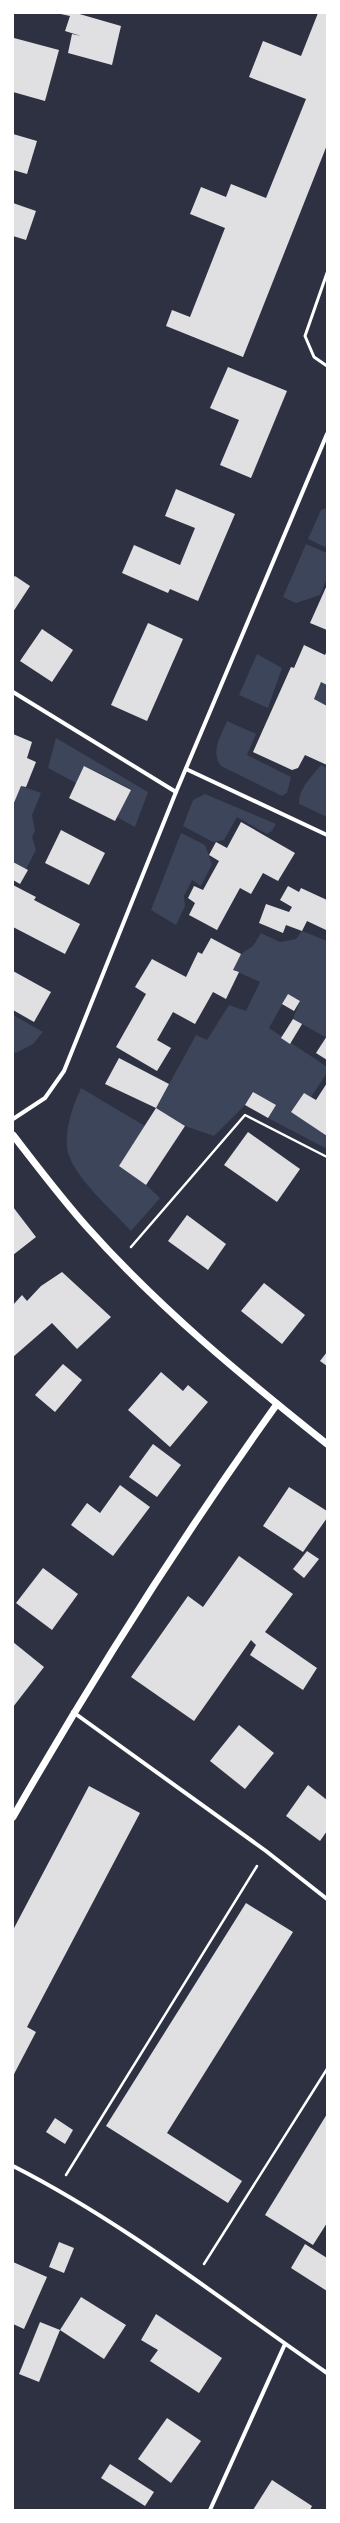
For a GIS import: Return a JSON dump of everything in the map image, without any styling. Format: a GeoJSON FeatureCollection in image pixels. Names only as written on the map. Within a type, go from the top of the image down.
{"type":"FeatureCollection","features":[{"type":"Feature","properties":{"kind":"street"},"geometry":{"type":"LineString","coordinates":[[13,1119],[45,1098],[64,1071],[176,792],[327,434]]}},
{"type":"Feature","properties":{"kind":"street"},"geometry":{"type":"LineString","coordinates":[[13,692],[176,792]]}},
{"type":"Feature","properties":{"kind":"street"},"geometry":{"type":"LineString","coordinates":[[186,769],[327,835]]}},
{"type":"Feature","properties":{"kind":"street"},"geometry":{"type":"LineString","coordinates":[[13,1135],[79,1218],[119,1261],[182,1322],[277,1404],[327,1444]]}},
{"type":"Feature","properties":{"kind":"street"},"geometry":{"type":"LineString","coordinates":[[13,1817],[73,1712],[182,1544],[277,1404]]}},
{"type":"Feature","properties":{"kind":"street"},"geometry":{"type":"LineString","coordinates":[[73,1712],[266,1850],[327,1899]]}},
{"type":"Feature","properties":{"kind":"street"},"geometry":{"type":"LineString","coordinates":[[13,2166],[57,2189],[195,2278],[327,2373]]}},
{"type":"Feature","properties":{"kind":"street"},"geometry":{"type":"LineString","coordinates":[[210,2510],[285,2344]]}},
{"type":"Feature","properties":{"kind":"lane"},"geometry":{"type":"LineString","coordinates":[[327,273],[305,336],[314,356],[327,366]]}},
{"type":"Feature","properties":{"kind":"path"},"geometry":{"type":"LineString","coordinates":[[119,1261],[245,1115],[327,1157]]}},
{"type":"Feature","properties":{"kind":"path"},"geometry":{"type":"LineString","coordinates":[[57,2189],[247,1882]]}},
{"type":"Feature","properties":{"kind":"path"},"geometry":{"type":"LineString","coordinates":[[195,2278],[327,2069]]}},
{"type":"Feature","properties":{"kind":"shaded area"},"geometry":{"type":"Polygon","coordinates":[[[327,508],[327,548],[308,539],[321,510],[327,508]]]}},
{"type":"Feature","properties":{"kind":"shaded area"},"geometry":{"type":"Polygon","coordinates":[[[306,544],[327,553],[327,578],[320,595],[296,603],[283,597],[306,544]]]}},
{"type":"Feature","properties":{"kind":"shaded area"},"geometry":{"type":"Polygon","coordinates":[[[257,654],[282,668],[268,708],[239,695],[257,654]]]}},
{"type":"Feature","properties":{"kind":"shaded area"},"geometry":{"type":"Polygon","coordinates":[[[321,682],[327,685],[327,706],[314,699],[321,682]]]}},
{"type":"Feature","properties":{"kind":"shaded area"},"geometry":{"type":"Polygon","coordinates":[[[227,721],[256,734],[247,755],[291,777],[287,793],[282,796],[221,766],[216,755],[216,749],[227,721]]]}},
{"type":"Feature","properties":{"kind":"shaded area"},"geometry":{"type":"Polygon","coordinates":[[[56,738],[148,792],[135,827],[117,817],[131,789],[85,766],[76,783],[48,768],[56,738]]]}},
{"type":"Feature","properties":{"kind":"shaded area"},"geometry":{"type":"Polygon","coordinates":[[[321,765],[327,768],[327,817],[299,804],[303,788],[321,765]]]}},
{"type":"Feature","properties":{"kind":"shaded area"},"geometry":{"type":"Polygon","coordinates":[[[21,786],[41,793],[32,815],[35,831],[32,837],[36,850],[26,869],[13,862],[13,803],[21,786]]]}},
{"type":"Feature","properties":{"kind":"shaded area"},"geometry":{"type":"Polygon","coordinates":[[[205,794],[276,824],[272,831],[267,834],[237,817],[224,840],[213,842],[183,826],[193,800],[205,794]]]}},
{"type":"Feature","properties":{"kind":"shaded area"},"geometry":{"type":"Polygon","coordinates":[[[181,833],[205,845],[212,864],[201,886],[192,880],[184,896],[185,906],[176,925],[151,910],[181,833]]]}},
{"type":"Feature","properties":{"kind":"shaded area"},"geometry":{"type":"Polygon","coordinates":[[[302,931],[327,941],[327,1038],[293,1019],[300,1001],[288,994],[269,1028],[327,1067],[327,1073],[311,1097],[304,1093],[291,1112],[327,1136],[327,1149],[268,1118],[275,1105],[253,1092],[245,1105],[214,1136],[185,1126],[156,1108],[196,1035],[207,1040],[229,1005],[246,1011],[260,982],[233,970],[241,954],[253,946],[261,933],[280,942],[296,939],[302,931]]]}},
{"type":"Feature","properties":{"kind":"shaded area"},"geometry":{"type":"Polygon","coordinates":[[[13,1015],[43,1032],[33,1044],[16,1053],[13,1052],[13,1015]]]}},
{"type":"Feature","properties":{"kind":"shaded area"},"geometry":{"type":"Polygon","coordinates":[[[81,1088],[145,1126],[119,1166],[146,1185],[160,1198],[131,1231],[83,1180],[70,1157],[67,1147],[68,1124],[81,1088]]]}},
{"type":"Feature","properties":{"kind":"building"},"geometry":{"type":"Polygon","coordinates":[[[56,13],[76,13],[121,26],[112,65],[68,53],[72,34],[81,36],[65,31],[70,16],[56,13]]]}},
{"type":"Feature","properties":{"kind":"building"},"geometry":{"type":"Polygon","coordinates":[[[318,13],[327,13],[327,145],[243,357],[166,326],[172,310],[190,317],[225,228],[190,214],[201,187],[226,197],[231,184],[266,198],[306,99],[249,77],[263,41],[301,56],[318,13]]]}},
{"type":"Feature","properties":{"kind":"building"},"geometry":{"type":"Polygon","coordinates":[[[14,38],[59,50],[45,101],[13,92],[14,38]]]}},
{"type":"Feature","properties":{"kind":"building"},"geometry":{"type":"Polygon","coordinates":[[[13,134],[37,141],[27,174],[13,170],[13,134]]]}},
{"type":"Feature","properties":{"kind":"building"},"geometry":{"type":"Polygon","coordinates":[[[13,203],[36,211],[26,240],[13,236],[13,203]]]}},
{"type":"Feature","properties":{"kind":"building"},"geometry":{"type":"Polygon","coordinates":[[[228,367],[287,391],[251,478],[220,465],[239,420],[210,408],[228,367]]]}},
{"type":"Feature","properties":{"kind":"building"},"geometry":{"type":"Polygon","coordinates":[[[176,489],[235,514],[198,601],[170,589],[168,593],[122,573],[134,545],[180,565],[195,528],[165,516],[176,489]]]}},
{"type":"Feature","properties":{"kind":"building"},"geometry":{"type":"Polygon","coordinates":[[[15,576],[30,586],[13,612],[13,578],[15,576]]]}},
{"type":"Feature","properties":{"kind":"building"},"geometry":{"type":"Polygon","coordinates":[[[327,585],[327,630],[310,623],[327,585]]]}},
{"type":"Feature","properties":{"kind":"building"},"geometry":{"type":"Polygon","coordinates":[[[148,623],[183,639],[147,721],[111,705],[148,623]]]}},
{"type":"Feature","properties":{"kind":"building"},"geometry":{"type":"Polygon","coordinates":[[[42,629],[73,650],[52,682],[20,661],[42,629]]]}},
{"type":"Feature","properties":{"kind":"building"},"geometry":{"type":"Polygon","coordinates":[[[304,645],[325,655],[327,651],[327,685],[321,682],[314,699],[327,706],[327,765],[305,755],[298,768],[292,770],[253,752],[291,667],[294,668],[304,645]]]}},
{"type":"Feature","properties":{"kind":"building"},"geometry":{"type":"Polygon","coordinates":[[[13,734],[32,742],[27,758],[36,762],[26,787],[21,786],[13,805],[13,734]]]}},
{"type":"Feature","properties":{"kind":"building"},"geometry":{"type":"Polygon","coordinates":[[[84,766],[131,790],[115,821],[69,798],[84,766]]]}},
{"type":"Feature","properties":{"kind":"building"},"geometry":{"type":"Polygon","coordinates":[[[241,822],[295,853],[278,881],[263,873],[251,894],[240,888],[217,930],[189,915],[195,903],[188,898],[194,886],[203,890],[219,861],[209,855],[216,842],[227,848],[241,822]]]}},
{"type":"Feature","properties":{"kind":"building"},"geometry":{"type":"Polygon","coordinates":[[[61,830],[105,853],[89,885],[45,863],[61,830]]]}},
{"type":"Feature","properties":{"kind":"building"},"geometry":{"type":"Polygon","coordinates":[[[13,862],[28,870],[20,884],[13,880],[13,862]]]}},
{"type":"Feature","properties":{"kind":"building"},"geometry":{"type":"Polygon","coordinates":[[[13,885],[36,897],[34,900],[80,924],[65,954],[13,927],[13,885]]]}},
{"type":"Feature","properties":{"kind":"building"},"geometry":{"type":"Polygon","coordinates":[[[288,886],[299,892],[301,888],[327,900],[326,930],[307,921],[302,931],[286,925],[283,933],[259,923],[266,904],[289,912],[292,907],[280,900],[288,886]]]}},
{"type":"Feature","properties":{"kind":"building"},"geometry":{"type":"Polygon","coordinates":[[[211,938],[241,954],[233,970],[239,972],[226,999],[213,992],[195,1024],[173,1012],[157,1040],[171,1048],[157,1071],[116,1047],[146,994],[135,987],[152,959],[186,977],[198,952],[202,954],[211,938]]]}},
{"type":"Feature","properties":{"kind":"building"},"geometry":{"type":"Polygon","coordinates":[[[13,971],[51,992],[34,1022],[13,1010],[13,971]]]}},
{"type":"Feature","properties":{"kind":"building"},"geometry":{"type":"Polygon","coordinates":[[[288,994],[300,1001],[294,1011],[282,1004],[288,994]]]}},
{"type":"Feature","properties":{"kind":"building"},"geometry":{"type":"Polygon","coordinates":[[[293,1019],[302,1024],[290,1044],[281,1038],[293,1019]]]}},
{"type":"Feature","properties":{"kind":"building"},"geometry":{"type":"Polygon","coordinates":[[[327,1036],[327,1060],[316,1053],[327,1036]]]}},
{"type":"Feature","properties":{"kind":"building"},"geometry":{"type":"Polygon","coordinates":[[[119,1058],[169,1084],[156,1108],[105,1084],[119,1058]]]}},
{"type":"Feature","properties":{"kind":"building"},"geometry":{"type":"Polygon","coordinates":[[[327,1083],[327,1136],[291,1112],[304,1093],[316,1100],[327,1083]]]}},
{"type":"Feature","properties":{"kind":"building"},"geometry":{"type":"Polygon","coordinates":[[[253,1092],[276,1105],[268,1118],[245,1105],[253,1092]]]}},
{"type":"Feature","properties":{"kind":"building"},"geometry":{"type":"Polygon","coordinates":[[[156,1108],[185,1126],[146,1185],[119,1166],[156,1108]]]}},
{"type":"Feature","properties":{"kind":"building"},"geometry":{"type":"Polygon","coordinates":[[[248,1132],[300,1169],[277,1202],[224,1165],[248,1132]]]}},
{"type":"Feature","properties":{"kind":"building"},"geometry":{"type":"Polygon","coordinates":[[[13,1207],[36,1237],[13,1255],[13,1207]]]}},
{"type":"Feature","properties":{"kind":"building"},"geometry":{"type":"Polygon","coordinates":[[[187,1215],[226,1244],[208,1270],[168,1241],[187,1215]]]}},
{"type":"Feature","properties":{"kind":"building"},"geometry":{"type":"Polygon","coordinates":[[[62,1272],[111,1317],[77,1349],[52,1323],[13,1357],[13,1305],[22,1295],[27,1301],[41,1286],[62,1272]]]}},
{"type":"Feature","properties":{"kind":"building"},"geometry":{"type":"Polygon","coordinates":[[[264,1283],[305,1315],[282,1344],[241,1311],[264,1283]]]}},
{"type":"Feature","properties":{"kind":"building"},"geometry":{"type":"Polygon","coordinates":[[[327,1352],[327,1366],[320,1361],[327,1352]]]}},
{"type":"Feature","properties":{"kind":"building"},"geometry":{"type":"Polygon","coordinates":[[[63,1364],[82,1380],[55,1412],[35,1395],[63,1364]]]}},
{"type":"Feature","properties":{"kind":"building"},"geometry":{"type":"Polygon","coordinates":[[[161,1372],[183,1391],[188,1385],[208,1402],[170,1447],[128,1410],[161,1372]]]}},
{"type":"Feature","properties":{"kind":"building"},"geometry":{"type":"Polygon","coordinates":[[[153,1444],[181,1465],[157,1497],[129,1477],[153,1444]]]}},
{"type":"Feature","properties":{"kind":"building"},"geometry":{"type":"Polygon","coordinates":[[[120,1485],[150,1507],[113,1556],[71,1525],[87,1503],[100,1513],[120,1485]]]}},
{"type":"Feature","properties":{"kind":"building"},"geometry":{"type":"Polygon","coordinates":[[[289,1487],[327,1511],[327,1518],[303,1552],[263,1526],[289,1487]]]}},
{"type":"Feature","properties":{"kind":"building"},"geometry":{"type":"Polygon","coordinates":[[[307,1551],[319,1559],[304,1578],[293,1569],[307,1551]]]}},
{"type":"Feature","properties":{"kind":"building"},"geometry":{"type":"Polygon","coordinates":[[[239,1556],[293,1594],[265,1632],[317,1668],[303,1690],[250,1655],[256,1645],[251,1640],[194,1721],[131,1677],[188,1596],[203,1607],[239,1556]]]}},
{"type":"Feature","properties":{"kind":"building"},"geometry":{"type":"Polygon","coordinates":[[[43,1568],[78,1594],[52,1630],[16,1603],[43,1568]]]}},
{"type":"Feature","properties":{"kind":"building"},"geometry":{"type":"Polygon","coordinates":[[[13,1642],[44,1667],[13,1707],[13,1642]]]}},
{"type":"Feature","properties":{"kind":"building"},"geometry":{"type":"Polygon","coordinates":[[[239,1725],[274,1753],[245,1789],[210,1761],[239,1725]]]}},
{"type":"Feature","properties":{"kind":"building"},"geometry":{"type":"Polygon","coordinates":[[[308,1785],[327,1800],[327,1831],[320,1841],[286,1816],[308,1785]]]}},
{"type":"Feature","properties":{"kind":"building"},"geometry":{"type":"Polygon","coordinates":[[[89,1786],[140,1813],[27,2027],[36,2032],[13,2076],[13,1930],[89,1786]]]}},
{"type":"Feature","properties":{"kind":"building"},"geometry":{"type":"Polygon","coordinates":[[[246,1903],[293,1932],[167,2133],[242,2181],[228,2203],[106,2126],[246,1903]]]}},
{"type":"Feature","properties":{"kind":"building"},"geometry":{"type":"Polygon","coordinates":[[[327,2114],[327,2223],[313,2245],[265,2215],[327,2114]]]}},
{"type":"Feature","properties":{"kind":"building"},"geometry":{"type":"Polygon","coordinates":[[[55,2118],[73,2130],[65,2144],[46,2132],[55,2118]]]}},
{"type":"Feature","properties":{"kind":"building"},"geometry":{"type":"Polygon","coordinates":[[[59,2242],[74,2248],[64,2273],[49,2267],[59,2242]]]}},
{"type":"Feature","properties":{"kind":"building"},"geometry":{"type":"Polygon","coordinates":[[[305,2244],[327,2258],[327,2291],[291,2268],[305,2244]]]}},
{"type":"Feature","properties":{"kind":"building"},"geometry":{"type":"Polygon","coordinates":[[[13,2262],[47,2277],[24,2329],[13,2324],[13,2262]]]}},
{"type":"Feature","properties":{"kind":"building"},"geometry":{"type":"Polygon","coordinates":[[[81,2297],[126,2325],[104,2359],[60,2330],[81,2297]]]}},
{"type":"Feature","properties":{"kind":"building"},"geometry":{"type":"Polygon","coordinates":[[[156,2314],[222,2358],[199,2393],[150,2361],[158,2350],[141,2340],[156,2314]]]}},
{"type":"Feature","properties":{"kind":"building"},"geometry":{"type":"Polygon","coordinates":[[[40,2322],[60,2330],[39,2382],[19,2374],[40,2322]]]}},
{"type":"Feature","properties":{"kind":"building"},"geometry":{"type":"Polygon","coordinates":[[[167,2418],[201,2441],[171,2483],[138,2459],[167,2418]]]}},
{"type":"Feature","properties":{"kind":"building"},"geometry":{"type":"Polygon","coordinates":[[[110,2464],[154,2492],[145,2506],[101,2478],[110,2464]]]}},
{"type":"Feature","properties":{"kind":"building"},"geometry":{"type":"Polygon","coordinates":[[[272,2480],[312,2506],[310,2510],[253,2510],[272,2480]]]}}]}
